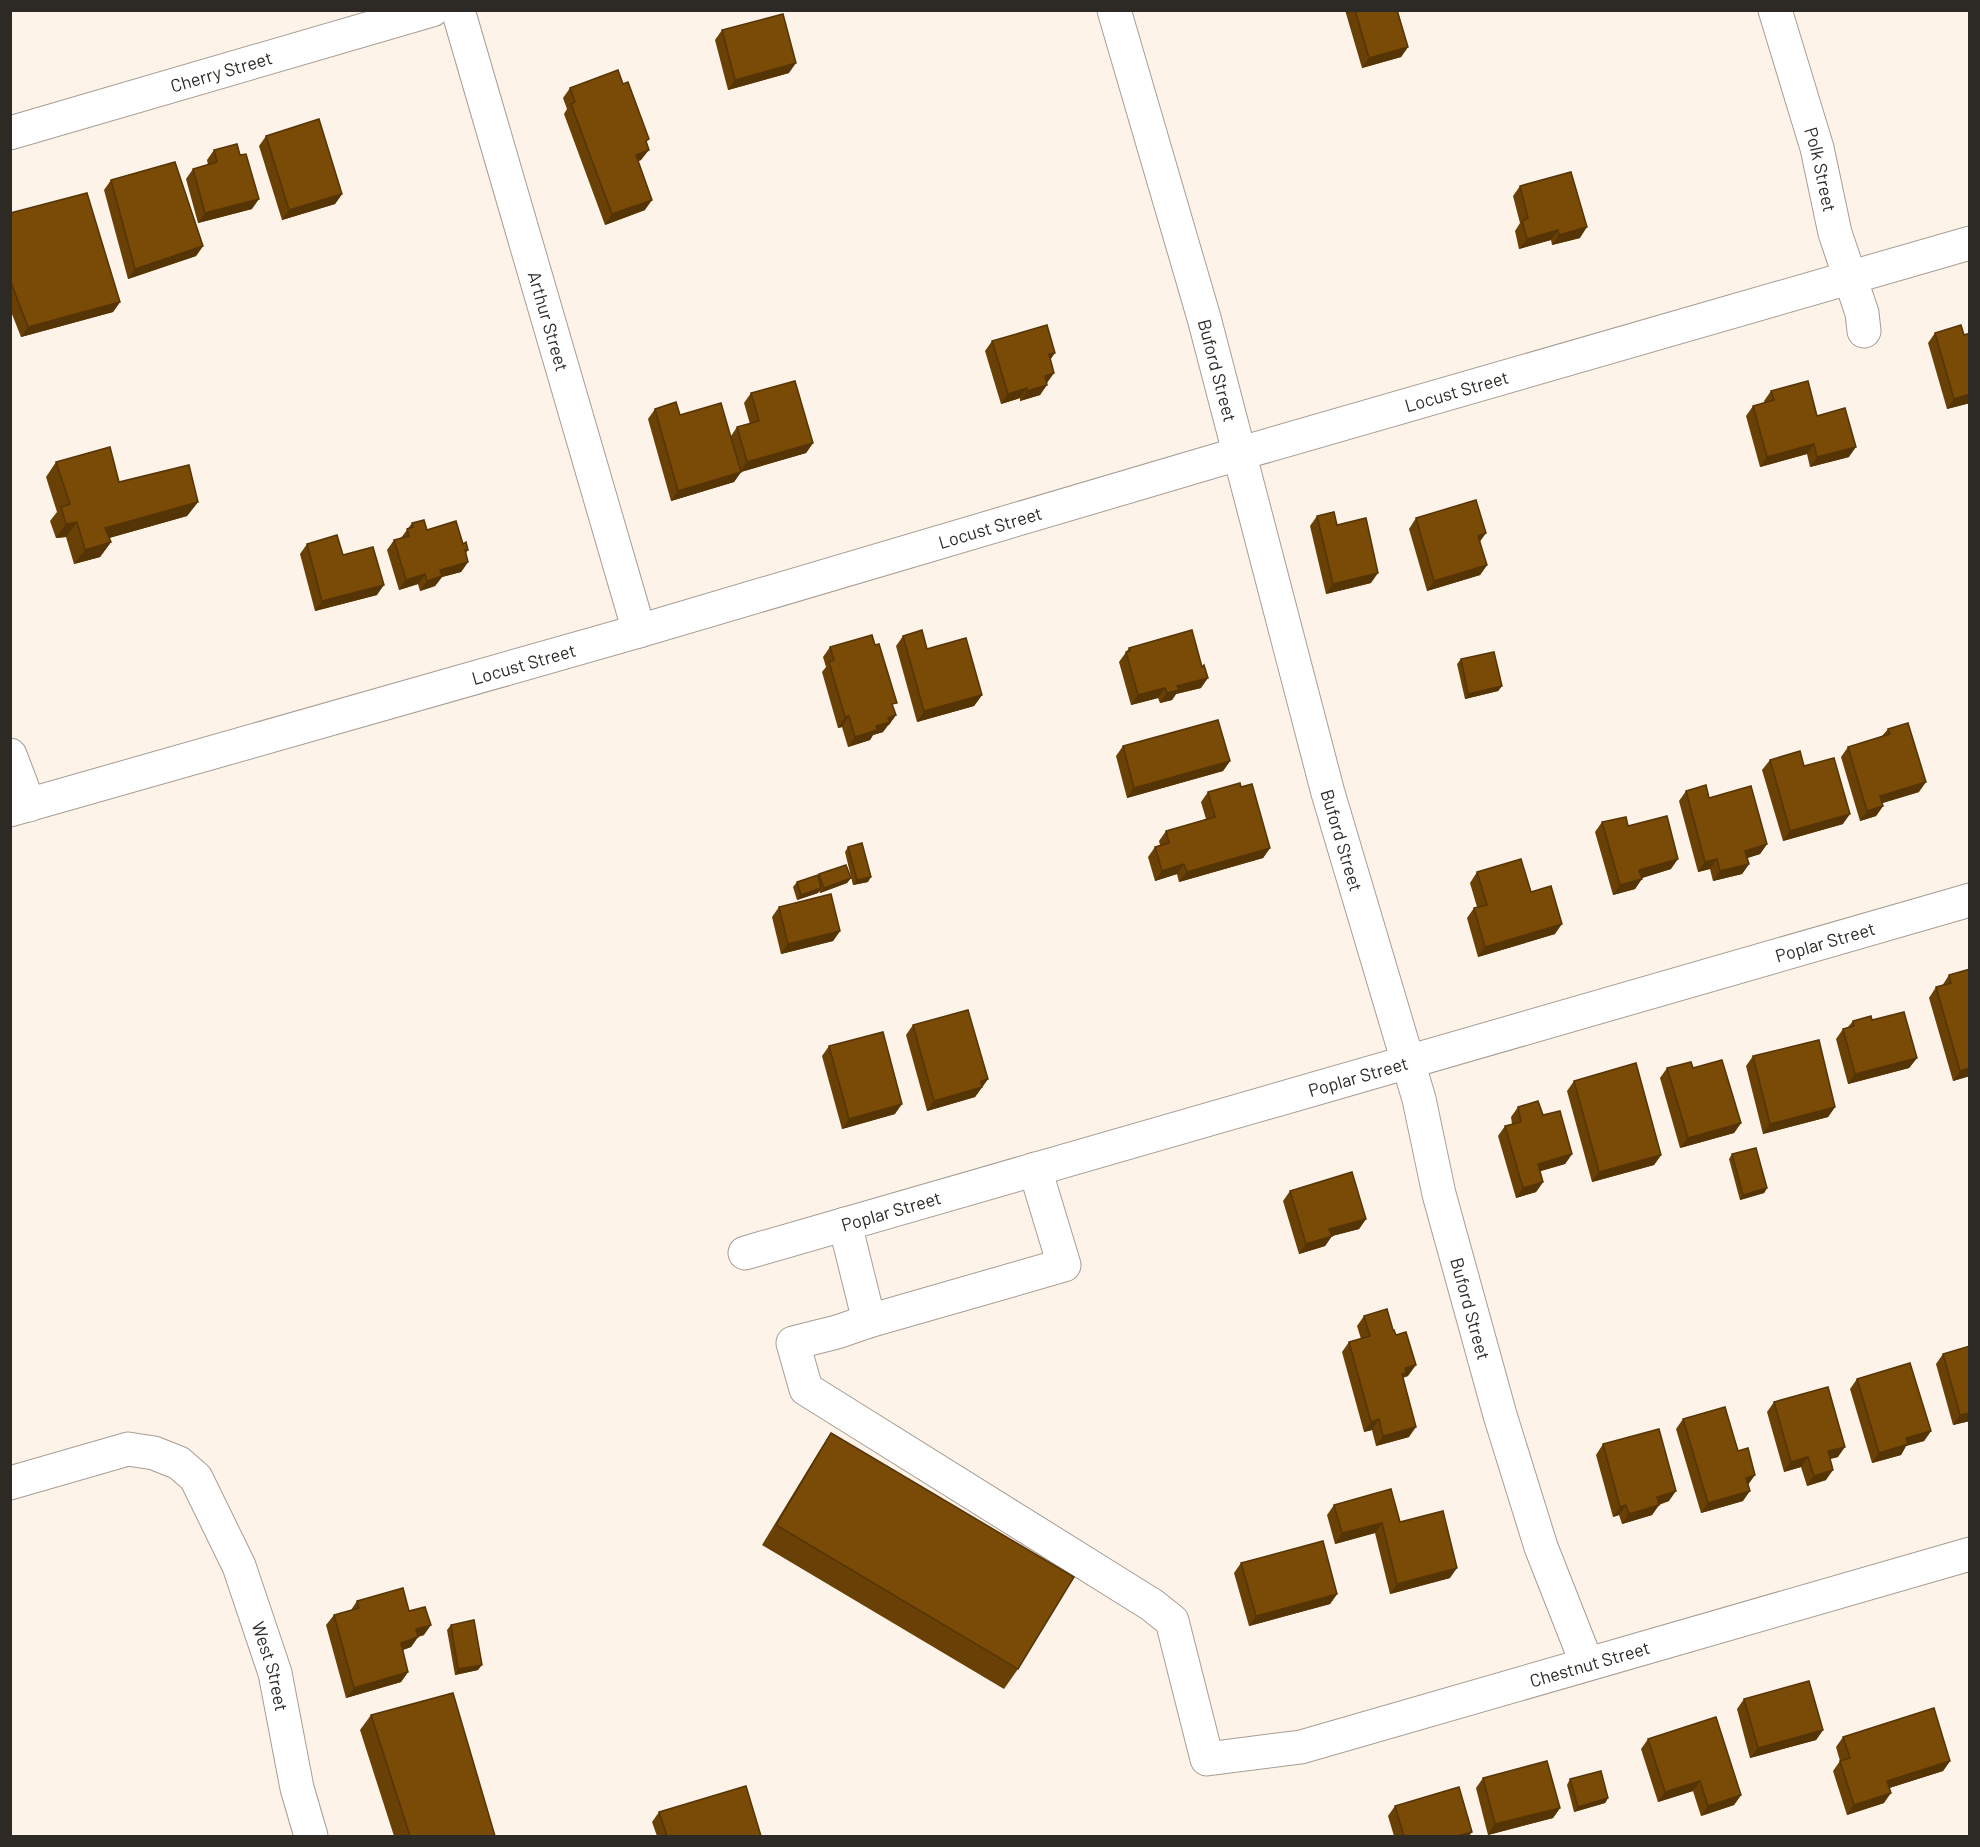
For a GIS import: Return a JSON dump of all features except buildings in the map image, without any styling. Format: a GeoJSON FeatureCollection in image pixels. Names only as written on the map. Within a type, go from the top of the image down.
{"type":"FeatureCollection","features":[{"type":"Feature","properties":{"kind":"street","name":"Cherry Street"},"geometry":{"type":"LineString","coordinates":[[10,133],[432,10]]}},
{"type":"Feature","properties":{"kind":"street","name":"Arthur Street"},"geometry":{"type":"LineString","coordinates":[[458,10],[639,631]]}},
{"type":"Feature","properties":{"kind":"street","name":"Buford Street"},"geometry":{"type":"LineString","coordinates":[[1114,10],[1204,318],[1328,793],[1419,1099],[1439,1194],[1500,1416],[1541,1547],[1587,1664]]}},
{"type":"Feature","properties":{"kind":"street","name":"Polk Street"},"geometry":{"type":"LineString","coordinates":[[1775,10],[1817,148],[1835,233],[1862,313],[1864,331]]}},
{"type":"Feature","properties":{"kind":"street","name":"Locust Street"},"geometry":{"type":"LineString","coordinates":[[20,807],[639,631],[1238,454],[1970,243]]}},
{"type":"Feature","properties":{"kind":"street"},"geometry":{"type":"LineString","coordinates":[[10,755],[20,807]]}},
{"type":"Feature","properties":{"kind":"street","name":"Poplar Street"},"geometry":{"type":"LineString","coordinates":[[745,1253],[1970,900]]}},
{"type":"Feature","properties":{"kind":"street"},"geometry":{"type":"LineString","coordinates":[[845,1224],[869,1321],[1064,1265],[1035,1169]]}},
{"type":"Feature","properties":{"kind":"street","name":"Chestnut Street"},"geometry":{"type":"LineString","coordinates":[[869,1321],[793,1343],[806,1389],[1152,1605],[1172,1622],[1207,1759],[1300,1747],[1970,1554]]}},
{"type":"Feature","properties":{"kind":"street","name":"West Street"},"geometry":{"type":"LineString","coordinates":[[10,1483],[128,1449],[154,1453],[179,1463],[196,1478],[210,1502],[239,1566],[275,1673],[297,1788],[311,1836]]}}]}
